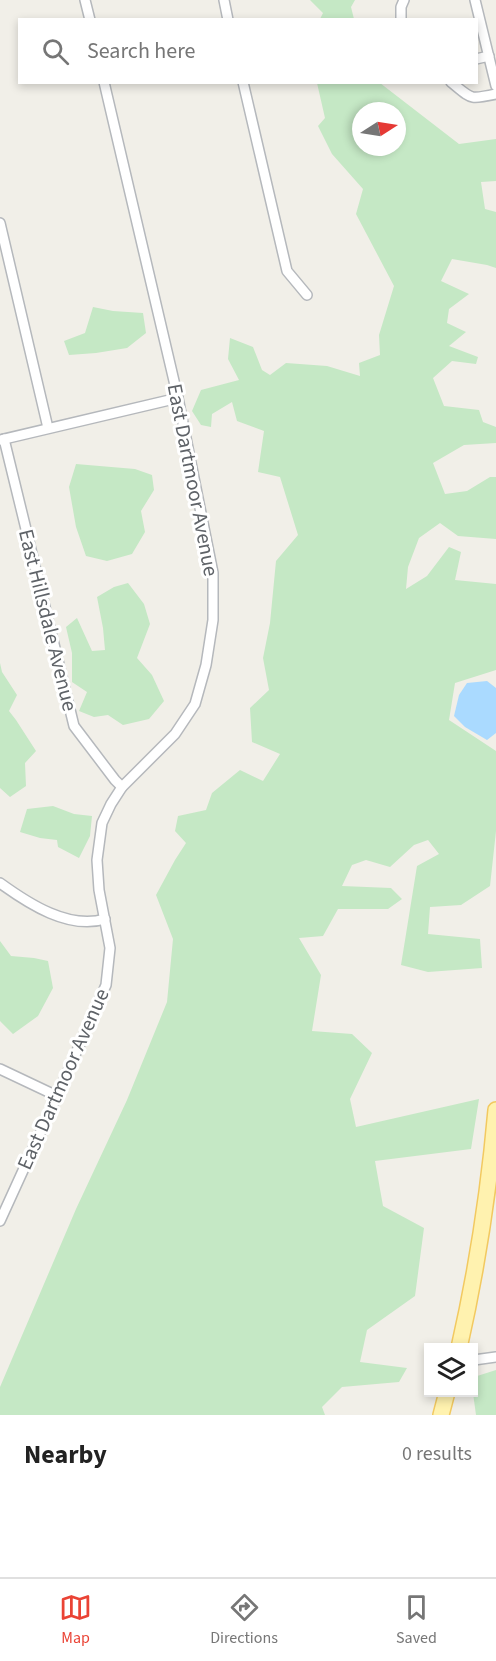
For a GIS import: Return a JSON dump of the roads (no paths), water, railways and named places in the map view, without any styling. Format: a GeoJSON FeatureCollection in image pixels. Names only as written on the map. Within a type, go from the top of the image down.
{"type":"FeatureCollection","features":[{"type":"Feature","properties":{"kind":"main road"},"geometry":{"type":"LineString","coordinates":[[460,1343],[483,1221],[492,1187],[496,1110]]}},
{"type":"Feature","properties":{"kind":"main road"},"geometry":{"type":"LineString","coordinates":[[441,1415],[446,1397]]}},
{"type":"Feature","properties":{"kind":"street"},"geometry":{"type":"LineString","coordinates":[[85,0],[90,18]]}},
{"type":"Feature","properties":{"kind":"street"},"geometry":{"type":"LineString","coordinates":[[224,0],[228,18]]}},
{"type":"Feature","properties":{"kind":"street"},"geometry":{"type":"LineString","coordinates":[[401,18],[401,6],[404,0]]}},
{"type":"Feature","properties":{"kind":"street"},"geometry":{"type":"LineString","coordinates":[[475,0],[496,86]]}},
{"type":"Feature","properties":{"kind":"street"},"geometry":{"type":"LineString","coordinates":[[478,59],[489,56]]}},
{"type":"Feature","properties":{"kind":"street","name":"East Dartmoor Avenue"},"geometry":{"type":"LineString","coordinates":[[0,1221],[106,985],[110,948],[99,890],[97,860],[102,824],[122,787],[175,734],[195,704],[206,664],[213,620],[213,573],[178,398],[104,84]]}},
{"type":"Feature","properties":{"kind":"street"},"geometry":{"type":"LineString","coordinates":[[243,84],[287,271],[307,295]]}},
{"type":"Feature","properties":{"kind":"street"},"geometry":{"type":"LineString","coordinates":[[454,84],[470,97],[496,94]]}},
{"type":"Feature","properties":{"kind":"street"},"geometry":{"type":"LineString","coordinates":[[0,223],[48,428]]}},
{"type":"Feature","properties":{"kind":"street"},"geometry":{"type":"LineString","coordinates":[[2,439],[178,398]]}},
{"type":"Feature","properties":{"kind":"street","name":"East Hillsdale Avenue"},"geometry":{"type":"LineString","coordinates":[[2,439],[74,726],[122,787]]}},
{"type":"Feature","properties":{"kind":"street"},"geometry":{"type":"LineString","coordinates":[[0,883],[45,910],[74,920],[94,922],[105,919]]}},
{"type":"Feature","properties":{"kind":"street"},"geometry":{"type":"LineString","coordinates":[[0,1069],[57,1096]]}},
{"type":"Feature","properties":{"kind":"street"},"geometry":{"type":"LineString","coordinates":[[478,1359],[496,1357]]}},
{"type":"Feature","properties":{"kind":"water"},"geometry":{"type":"Polygon","coordinates":[[[487,681],[496,688],[496,733],[487,740],[465,727],[454,716],[459,695],[467,683],[487,681]]]}}]}
